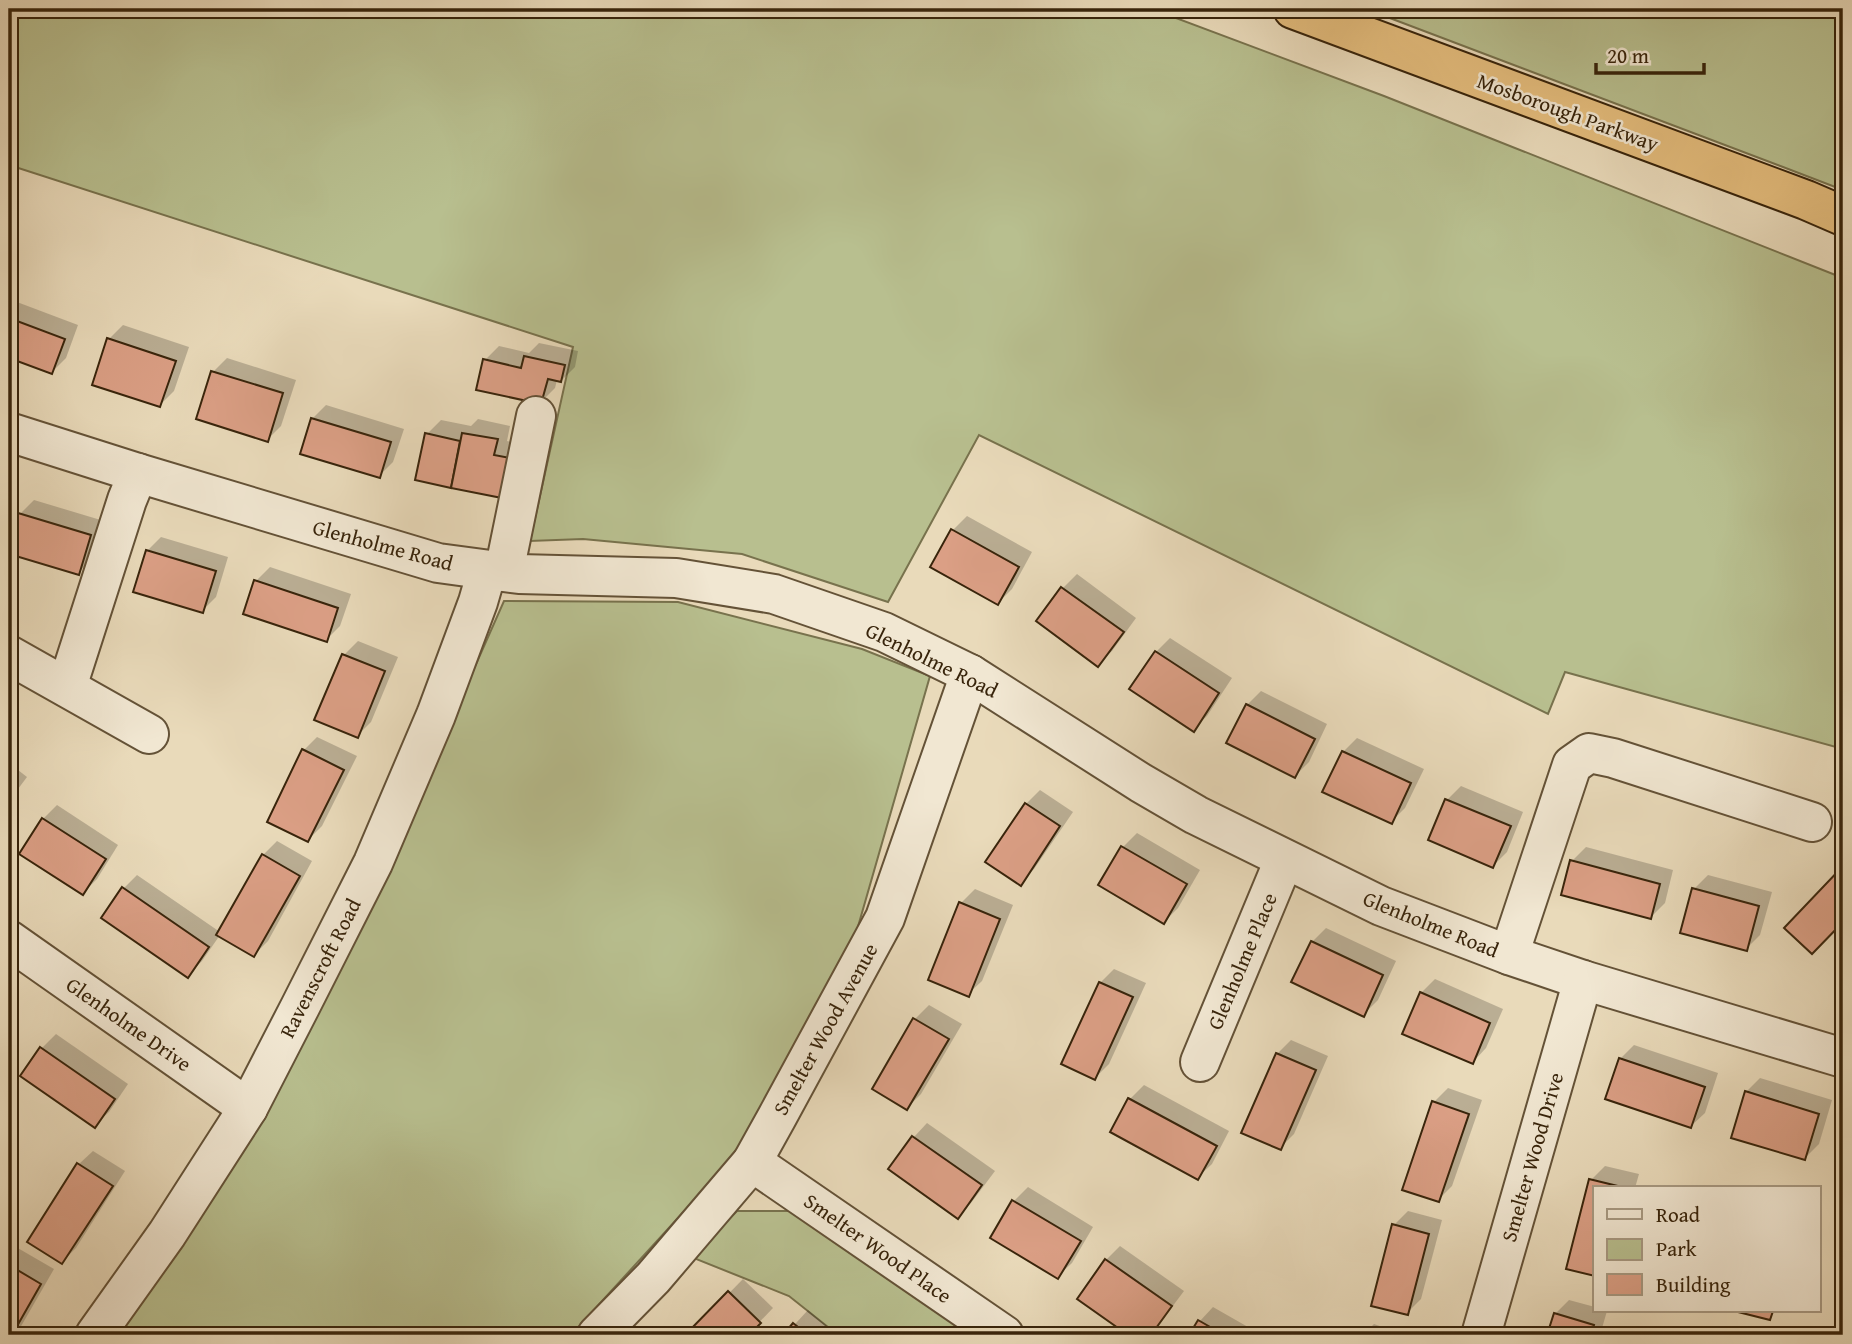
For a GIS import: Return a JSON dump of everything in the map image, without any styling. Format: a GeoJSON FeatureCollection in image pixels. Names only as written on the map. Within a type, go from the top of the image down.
{"type":"FeatureCollection","features":[{"type":"Feature","properties":{"kind":"highway","name":"Mosborough Parkway"},"geometry":{"type":"LineString","coordinates":[[1293,9],[1843,216]]}},
{"type":"Feature","properties":{"kind":"street","name":"Ravenscroft Road"},"geometry":{"type":"LineString","coordinates":[[95,1335],[167,1234],[248,1108],[373,863],[436,715],[478,601],[496,572],[536,416]]}},
{"type":"Feature","properties":{"kind":"street","name":"Glenholme Road"},"geometry":{"type":"LineString","coordinates":[[9,432],[438,563],[496,572],[676,578],[774,594],[884,632],[970,674],[1196,815],[1381,906],[1583,980],[1843,1058]]}},
{"type":"Feature","properties":{"kind":"street"},"geometry":{"type":"LineString","coordinates":[[67,687],[138,473]]}},
{"type":"Feature","properties":{"kind":"street"},"geometry":{"type":"LineString","coordinates":[[9,655],[149,734]]}},
{"type":"Feature","properties":{"kind":"street","name":"Smelter Wood Avenue"},"geometry":{"type":"LineString","coordinates":[[597,1335],[653,1278],[752,1162],[885,918],[970,674]]}},
{"type":"Feature","properties":{"kind":"street"},"geometry":{"type":"LineString","coordinates":[[1509,955],[1572,765],[1589,753],[1613,758],[1812,822]]}},
{"type":"Feature","properties":{"kind":"street","name":"Glenholme Place"},"geometry":{"type":"LineString","coordinates":[[1200,1062],[1284,860]]}},
{"type":"Feature","properties":{"kind":"street","name":"Glenholme Drive"},"geometry":{"type":"LineString","coordinates":[[9,940],[248,1108]]}},
{"type":"Feature","properties":{"kind":"street","name":"Smelter Wood Drive"},"geometry":{"type":"LineString","coordinates":[[1481,1335],[1583,980]]}},
{"type":"Feature","properties":{"kind":"street","name":"Smelter Wood Place"},"geometry":{"type":"LineString","coordinates":[[752,1162],[1004,1335]]}},
{"type":"Feature","properties":{"kind":"green space"},"geometry":{"type":"Polygon","coordinates":[[[9,9],[1152,9],[1384,96],[1843,278],[1843,749],[1565,672],[1548,714],[979,435],[888,602],[742,554],[583,539],[530,541],[573,347],[9,165],[9,9]]]}},
{"type":"Feature","properties":{"kind":"green space"},"geometry":{"type":"Polygon","coordinates":[[[1366,9],[1843,9],[1843,190],[1783,167],[1366,9]]]}},
{"type":"Feature","properties":{"kind":"green space"},"geometry":{"type":"Polygon","coordinates":[[[504,601],[678,602],[862,649],[930,676],[855,937],[742,1148],[571,1335],[117,1335],[359,928],[504,601]]]}},
{"type":"Feature","properties":{"kind":"green space"},"geometry":{"type":"Polygon","coordinates":[[[737,1211],[791,1211],[970,1335],[838,1335],[789,1296],[691,1257],[737,1211]]]}},
{"type":"Feature","properties":{"kind":"building"},"geometry":{"type":"Polygon","coordinates":[[[9,318],[65,339],[52,374],[9,358],[9,318]]]}},
{"type":"Feature","properties":{"kind":"building"},"geometry":{"type":"Polygon","coordinates":[[[107,338],[176,361],[160,407],[92,385],[107,338]]]}},
{"type":"Feature","properties":{"kind":"building"},"geometry":{"type":"Polygon","coordinates":[[[524,356],[565,365],[561,382],[548,379],[541,404],[476,390],[483,359],[521,368],[524,356]]]}},
{"type":"Feature","properties":{"kind":"building"},"geometry":{"type":"Polygon","coordinates":[[[211,371],[283,393],[268,442],[196,419],[211,371]]]}},
{"type":"Feature","properties":{"kind":"building"},"geometry":{"type":"Polygon","coordinates":[[[311,418],[391,442],[380,478],[300,454],[311,418]]]}},
{"type":"Feature","properties":{"kind":"building"},"geometry":{"type":"Polygon","coordinates":[[[425,433],[460,441],[451,488],[415,480],[425,433]]]}},
{"type":"Feature","properties":{"kind":"building"},"geometry":{"type":"Polygon","coordinates":[[[462,433],[498,439],[494,455],[516,459],[507,499],[451,488],[462,433]]]}},
{"type":"Feature","properties":{"kind":"building"},"geometry":{"type":"Polygon","coordinates":[[[18,513],[91,535],[79,575],[9,554],[18,513]]]}},
{"type":"Feature","properties":{"kind":"building"},"geometry":{"type":"Polygon","coordinates":[[[951,529],[1019,567],[998,605],[930,567],[951,529]]]}},
{"type":"Feature","properties":{"kind":"building"},"geometry":{"type":"Polygon","coordinates":[[[146,550],[216,571],[203,613],[133,592],[146,550]]]}},
{"type":"Feature","properties":{"kind":"building"},"geometry":{"type":"Polygon","coordinates":[[[254,580],[338,608],[327,642],[243,614],[254,580]]]}},
{"type":"Feature","properties":{"kind":"building"},"geometry":{"type":"Polygon","coordinates":[[[1061,587],[1124,632],[1098,667],[1036,621],[1061,587]]]}},
{"type":"Feature","properties":{"kind":"building"},"geometry":{"type":"Polygon","coordinates":[[[1155,651],[1219,693],[1194,732],[1129,689],[1155,651]]]}},
{"type":"Feature","properties":{"kind":"building"},"geometry":{"type":"Polygon","coordinates":[[[342,654],[385,671],[358,738],[314,720],[342,654]]]}},
{"type":"Feature","properties":{"kind":"building"},"geometry":{"type":"Polygon","coordinates":[[[1246,704],[1315,739],[1295,778],[1226,743],[1246,704]]]}},
{"type":"Feature","properties":{"kind":"building"},"geometry":{"type":"Polygon","coordinates":[[[302,749],[344,770],[308,842],[267,822],[302,749]]]}},
{"type":"Feature","properties":{"kind":"building"},"geometry":{"type":"Polygon","coordinates":[[[1342,751],[1411,783],[1392,824],[1322,792],[1342,751]]]}},
{"type":"Feature","properties":{"kind":"building"},"geometry":{"type":"Polygon","coordinates":[[[1445,799],[1511,826],[1493,868],[1428,840],[1445,799]]]}},
{"type":"Feature","properties":{"kind":"building"},"geometry":{"type":"Polygon","coordinates":[[[1025,803],[1060,826],[1021,886],[985,862],[1025,803]]]}},
{"type":"Feature","properties":{"kind":"building"},"geometry":{"type":"Polygon","coordinates":[[[42,818],[106,859],[83,895],[19,854],[42,818]]]}},
{"type":"Feature","properties":{"kind":"building"},"geometry":{"type":"Polygon","coordinates":[[[1121,846],[1187,884],[1164,924],[1098,885],[1121,846]]]}},
{"type":"Feature","properties":{"kind":"building"},"geometry":{"type":"Polygon","coordinates":[[[262,854],[300,876],[254,957],[216,935],[262,854]]]}},
{"type":"Feature","properties":{"kind":"building"},"geometry":{"type":"Polygon","coordinates":[[[1570,860],[1660,884],[1651,919],[1561,895],[1570,860]]]}},
{"type":"Feature","properties":{"kind":"building"},"geometry":{"type":"Polygon","coordinates":[[[1843,866],[1843,922],[1812,954],[1784,928],[1843,866]]]}},
{"type":"Feature","properties":{"kind":"building"},"geometry":{"type":"Polygon","coordinates":[[[122,887],[209,947],[188,978],[101,918],[122,887]]]}},
{"type":"Feature","properties":{"kind":"building"},"geometry":{"type":"Polygon","coordinates":[[[1692,888],[1759,906],[1747,951],[1680,933],[1692,888]]]}},
{"type":"Feature","properties":{"kind":"building"},"geometry":{"type":"Polygon","coordinates":[[[959,902],[1000,919],[969,997],[928,980],[959,902]]]}},
{"type":"Feature","properties":{"kind":"building"},"geometry":{"type":"Polygon","coordinates":[[[1311,941],[1383,975],[1364,1017],[1291,982],[1311,941]]]}},
{"type":"Feature","properties":{"kind":"building"},"geometry":{"type":"Polygon","coordinates":[[[1099,982],[1133,997],[1095,1080],[1061,1064],[1099,982]]]}},
{"type":"Feature","properties":{"kind":"building"},"geometry":{"type":"Polygon","coordinates":[[[1420,992],[1490,1023],[1473,1064],[1402,1034],[1420,992]]]}},
{"type":"Feature","properties":{"kind":"building"},"geometry":{"type":"Polygon","coordinates":[[[913,1018],[949,1039],[907,1110],[872,1089],[913,1018]]]}},
{"type":"Feature","properties":{"kind":"building"},"geometry":{"type":"Polygon","coordinates":[[[40,1047],[115,1099],[95,1128],[20,1076],[40,1047]]]}},
{"type":"Feature","properties":{"kind":"building"},"geometry":{"type":"Polygon","coordinates":[[[1276,1053],[1316,1070],[1281,1150],[1241,1133],[1276,1053]]]}},
{"type":"Feature","properties":{"kind":"building"},"geometry":{"type":"Polygon","coordinates":[[[1619,1058],[1705,1087],[1691,1128],[1605,1099],[1619,1058]]]}},
{"type":"Feature","properties":{"kind":"building"},"geometry":{"type":"Polygon","coordinates":[[[1745,1091],[1819,1114],[1805,1160],[1731,1138],[1745,1091]]]}},
{"type":"Feature","properties":{"kind":"building"},"geometry":{"type":"Polygon","coordinates":[[[1128,1098],[1217,1146],[1198,1180],[1110,1132],[1128,1098]]]}},
{"type":"Feature","properties":{"kind":"building"},"geometry":{"type":"Polygon","coordinates":[[[1432,1101],[1469,1114],[1439,1202],[1402,1190],[1432,1101]]]}},
{"type":"Feature","properties":{"kind":"building"},"geometry":{"type":"Polygon","coordinates":[[[912,1136],[982,1185],[958,1219],[888,1169],[912,1136]]]}},
{"type":"Feature","properties":{"kind":"building"},"geometry":{"type":"Polygon","coordinates":[[[77,1163],[113,1186],[62,1264],[27,1242],[77,1163]]]}},
{"type":"Feature","properties":{"kind":"building"},"geometry":{"type":"Polygon","coordinates":[[[1589,1179],[1618,1186],[1593,1186],[1593,1276],[1566,1269],[1589,1179]]]}},
{"type":"Feature","properties":{"kind":"building"},"geometry":{"type":"Polygon","coordinates":[[[1012,1200],[1081,1241],[1058,1279],[990,1238],[1012,1200]]]}},
{"type":"Feature","properties":{"kind":"building"},"geometry":{"type":"Polygon","coordinates":[[[1392,1224],[1429,1234],[1408,1315],[1371,1306],[1392,1224]]]}},
{"type":"Feature","properties":{"kind":"building"},"geometry":{"type":"Polygon","coordinates":[[[1105,1259],[1172,1306],[1151,1335],[1128,1335],[1077,1299],[1105,1259]]]}},
{"type":"Feature","properties":{"kind":"building"},"geometry":{"type":"Polygon","coordinates":[[[9,1265],[41,1284],[12,1335],[9,1335],[9,1265]]]}},
{"type":"Feature","properties":{"kind":"building"},"geometry":{"type":"Polygon","coordinates":[[[728,1291],[761,1323],[749,1335],[685,1335],[728,1291]]]}},
{"type":"Feature","properties":{"kind":"building"},"geometry":{"type":"Polygon","coordinates":[[[1738,1312],[1773,1312],[1770,1320],[1738,1312]]]}},
{"type":"Feature","properties":{"kind":"building"},"geometry":{"type":"Polygon","coordinates":[[[1554,1313],[1594,1325],[1591,1335],[1547,1335],[1554,1313]]]}},
{"type":"Feature","properties":{"kind":"building"},"geometry":{"type":"Polygon","coordinates":[[[1198,1320],[1224,1335],[1189,1335],[1198,1320]]]}},
{"type":"Feature","properties":{"kind":"building"},"geometry":{"type":"Polygon","coordinates":[[[793,1323],[808,1335],[783,1335],[793,1323]]]}}]}
